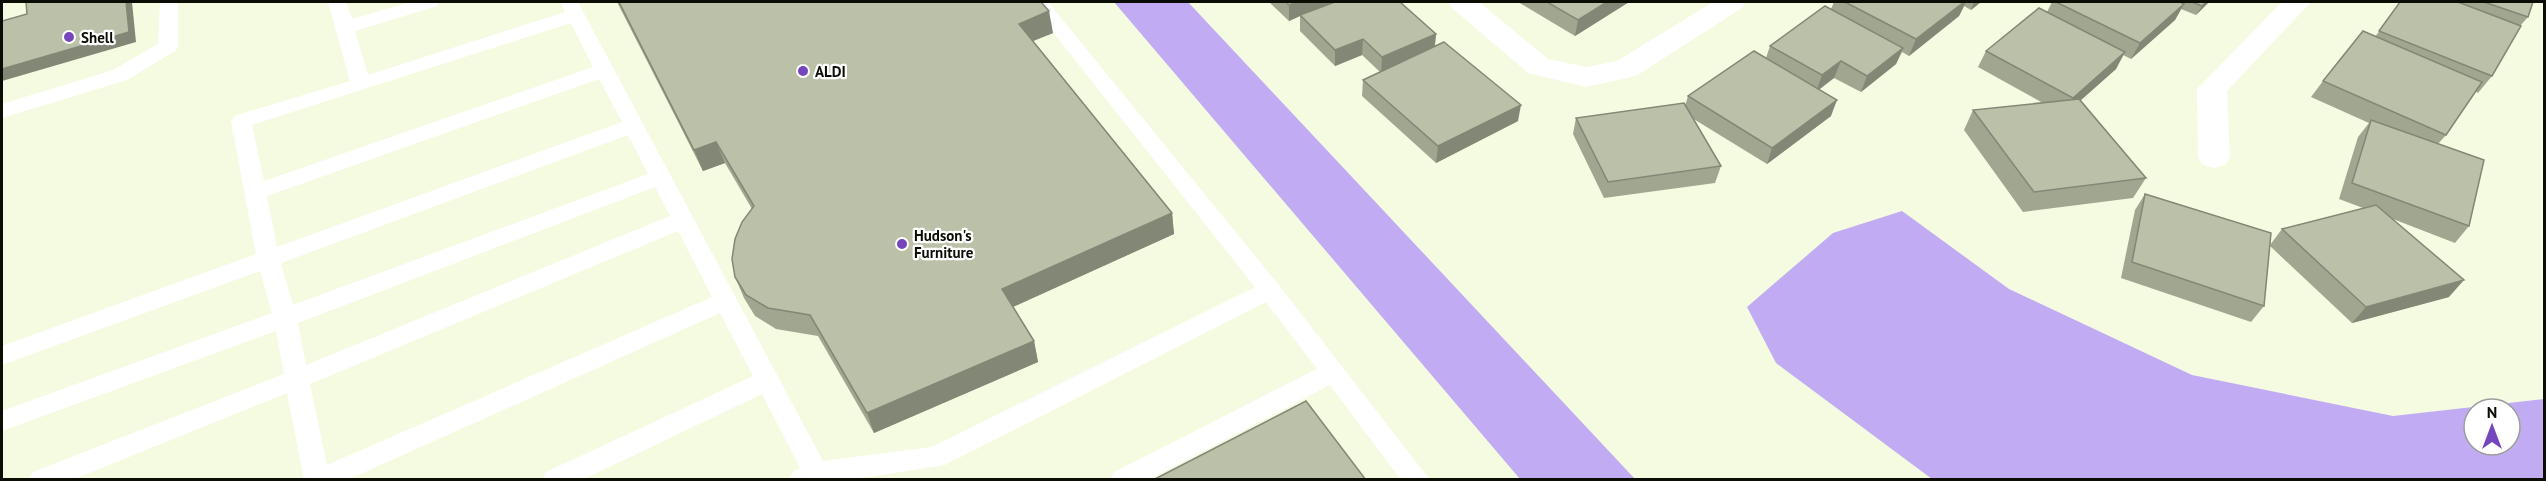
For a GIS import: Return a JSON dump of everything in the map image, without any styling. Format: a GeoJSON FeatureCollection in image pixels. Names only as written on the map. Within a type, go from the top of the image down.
{"type":"FeatureCollection","features":[{"type":"Feature","properties":{"kind":"street"},"geometry":{"type":"LineString","coordinates":[[1462,2],[1538,66],[1586,77],[1626,69],[1732,2]]}},
{"type":"Feature","properties":{"kind":"street"},"geometry":{"type":"LineString","coordinates":[[2214,157],[2212,89],[2297,2]]}},
{"type":"Feature","properties":{"kind":"lane"},"geometry":{"type":"LineString","coordinates":[[2,111],[120,75],[168,47],[169,2]]}},
{"type":"Feature","properties":{"kind":"lane"},"geometry":{"type":"LineString","coordinates":[[337,2],[361,84]]}},
{"type":"Feature","properties":{"kind":"lane"},"geometry":{"type":"LineString","coordinates":[[344,27],[430,2]]}},
{"type":"Feature","properties":{"kind":"lane"},"geometry":{"type":"LineString","coordinates":[[1038,2],[1270,290],[1417,480]]}},
{"type":"Feature","properties":{"kind":"lane"},"geometry":{"type":"LineString","coordinates":[[726,301],[318,480],[285,318],[268,259],[242,121],[361,84],[573,8],[768,380],[809,476],[936,457],[1270,290]]}},
{"type":"Feature","properties":{"kind":"lane"},"geometry":{"type":"LineString","coordinates":[[256,192],[605,70]]}},
{"type":"Feature","properties":{"kind":"lane"},"geometry":{"type":"LineString","coordinates":[[2,356],[635,125]]}},
{"type":"Feature","properties":{"kind":"lane"},"geometry":{"type":"LineString","coordinates":[[2,421],[661,177]]}},
{"type":"Feature","properties":{"kind":"lane"},"geometry":{"type":"LineString","coordinates":[[42,480],[297,379],[684,219]]}},
{"type":"Feature","properties":{"kind":"lane"},"geometry":{"type":"LineString","coordinates":[[1123,480],[1334,372]]}},
{"type":"Feature","properties":{"kind":"lane"},"geometry":{"type":"LineString","coordinates":[[555,480],[768,380]]}},
{"type":"Feature","properties":{"kind":"shaded area"},"geometry":{"type":"Polygon","coordinates":[[[1114,2],[1188,2],[1635,479],[1520,479],[1114,2]]]}},
{"type":"Feature","properties":{"kind":"shaded area"},"geometry":{"type":"Polygon","coordinates":[[[1902,211],[2009,289],[2192,375],[2393,416],[2462,408],[2462,457],[2522,457],[2522,401],[2544,399],[2544,479],[1932,479],[1776,363],[1747,307],[1833,233],[1902,211]]]}},
{"type":"Feature","properties":{"kind":"building","name":"Shell"},"geometry":{"type":"Polygon","coordinates":[[[26,2],[126,2],[129,32],[2,69],[2,21],[27,14],[26,2]]]}},
{"type":"Feature","properties":{"kind":"building"},"geometry":{"type":"Polygon","coordinates":[[[619,2],[1041,2],[1049,11],[1019,24],[1172,213],[1002,289],[1034,341],[867,413],[810,315],[768,308],[746,295],[735,277],[732,259],[735,239],[742,222],[754,206],[716,142],[694,150],[619,2]]]}},
{"type":"Feature","properties":{"kind":"building"},"geometry":{"type":"Polygon","coordinates":[[[1335,2],[1400,2],[1436,34],[1382,57],[1363,39],[1335,50],[1300,15],[1335,2]]]}},
{"type":"Feature","properties":{"kind":"building"},"geometry":{"type":"Polygon","coordinates":[[[1547,2],[1607,2],[1578,20],[1547,2]]]}},
{"type":"Feature","properties":{"kind":"building"},"geometry":{"type":"Polygon","coordinates":[[[1845,2],[1964,2],[1916,39],[1845,2]]]}},
{"type":"Feature","properties":{"kind":"building"},"geometry":{"type":"Polygon","coordinates":[[[2056,2],[2180,2],[2184,4],[2140,43],[2056,2]]]}},
{"type":"Feature","properties":{"kind":"building"},"geometry":{"type":"Polygon","coordinates":[[[2192,2],[2206,2],[2202,6],[2192,2]]]}},
{"type":"Feature","properties":{"kind":"building"},"geometry":{"type":"Polygon","coordinates":[[[2400,2],[2458,2],[2521,26],[2492,76],[2379,31],[2400,2]]]}},
{"type":"Feature","properties":{"kind":"building"},"geometry":{"type":"Polygon","coordinates":[[[2484,2],[2533,2],[2528,17],[2484,2]]]}},
{"type":"Feature","properties":{"kind":"building"},"geometry":{"type":"Polygon","coordinates":[[[1825,6],[1903,48],[1867,76],[1841,61],[1822,75],[1770,46],[1825,6]]]}},
{"type":"Feature","properties":{"kind":"building"},"geometry":{"type":"Polygon","coordinates":[[[2039,8],[2125,52],[2073,98],[1986,51],[2039,8]]]}},
{"type":"Feature","properties":{"kind":"building"},"geometry":{"type":"Polygon","coordinates":[[[2363,31],[2482,82],[2446,135],[2323,81],[2363,31]]]}},
{"type":"Feature","properties":{"kind":"building"},"geometry":{"type":"Polygon","coordinates":[[[1444,42],[1521,105],[1438,146],[1363,80],[1444,42]]]}},
{"type":"Feature","properties":{"kind":"building"},"geometry":{"type":"Polygon","coordinates":[[[1754,51],[1837,100],[1772,148],[1688,96],[1754,51]]]}},
{"type":"Feature","properties":{"kind":"building"},"geometry":{"type":"Polygon","coordinates":[[[2079,99],[2146,178],[2034,192],[1973,110],[2079,99]]]}},
{"type":"Feature","properties":{"kind":"building"},"geometry":{"type":"Polygon","coordinates":[[[1684,103],[1721,166],[1608,182],[1576,118],[1684,103]]]}},
{"type":"Feature","properties":{"kind":"building"},"geometry":{"type":"Polygon","coordinates":[[[2371,120],[2484,160],[2469,226],[2352,183],[2371,120]]]}},
{"type":"Feature","properties":{"kind":"building"},"geometry":{"type":"Polygon","coordinates":[[[2145,194],[2271,233],[2264,306],[2132,262],[2145,194]]]}},
{"type":"Feature","properties":{"kind":"building"},"geometry":{"type":"Polygon","coordinates":[[[2376,205],[2464,280],[2366,307],[2282,229],[2376,205]]]}},
{"type":"Feature","properties":{"kind":"building"},"geometry":{"type":"Polygon","coordinates":[[[1306,401],[1366,480],[1153,480],[1306,401]]]}},
{"type":"Feature","properties":{"kind":"place","name":"Shell"},"geometry":{"type":"Point","coordinates":[69,37]}},
{"type":"Feature","properties":{"kind":"place","name":"ALDI"},"geometry":{"type":"Point","coordinates":[803,71]}},
{"type":"Feature","properties":{"kind":"place","name":"Hudson's Furniture"},"geometry":{"type":"Point","coordinates":[902,244]}}]}
